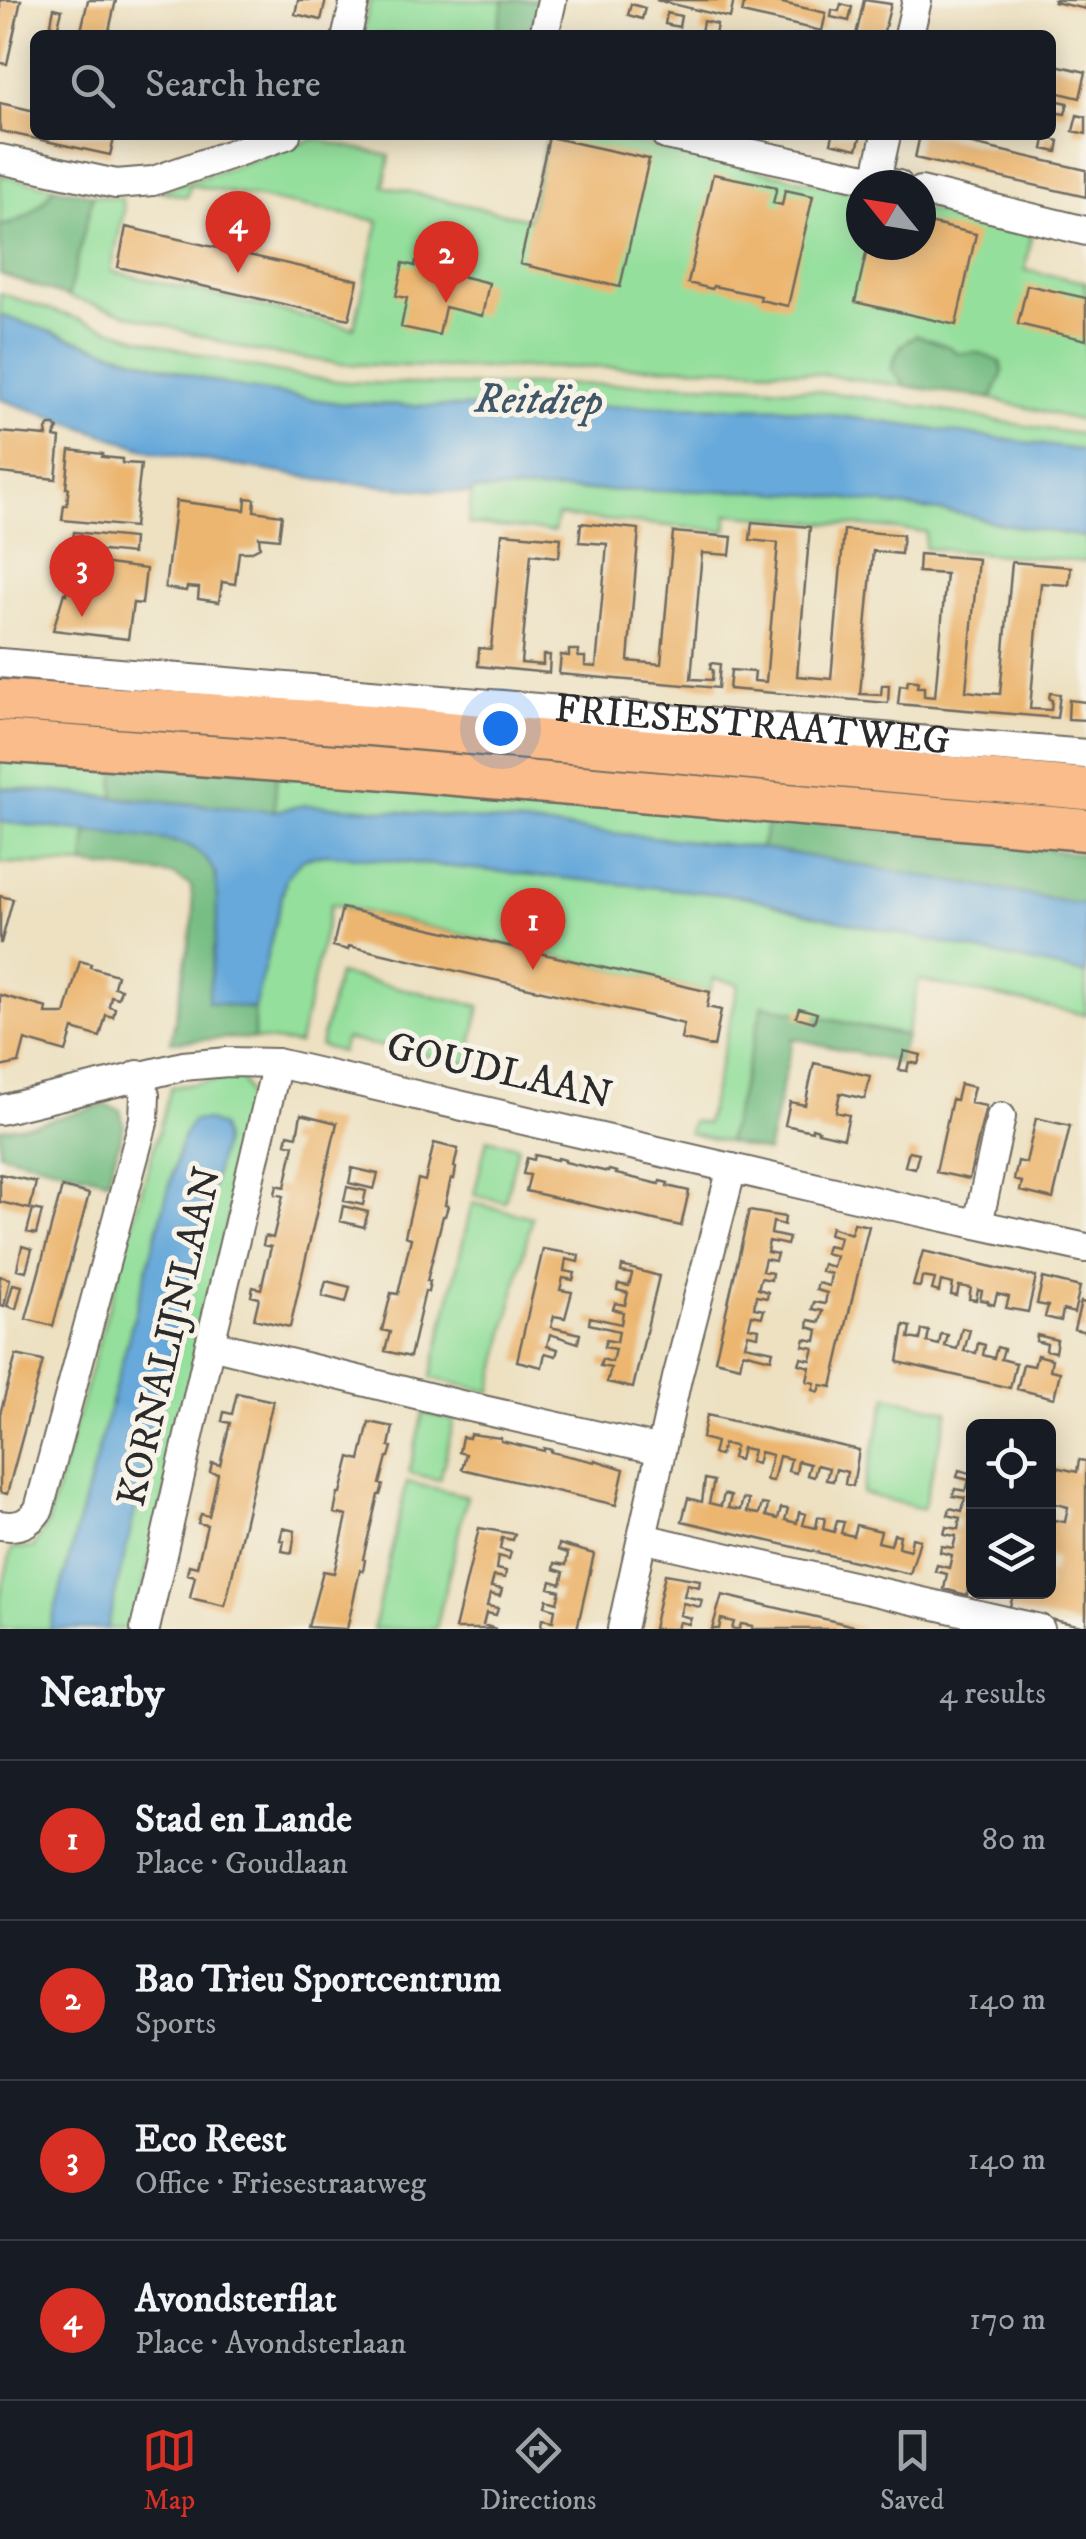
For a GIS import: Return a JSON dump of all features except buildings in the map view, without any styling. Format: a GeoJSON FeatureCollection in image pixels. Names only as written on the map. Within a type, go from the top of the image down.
{"type":"FeatureCollection","features":[{"type":"Feature","properties":{"kind":"highway","name":"FRIESESTRAATWEG"},"geometry":{"type":"LineString","coordinates":[[0,700],[370,725],[1086,789]]}},
{"type":"Feature","properties":{"kind":"highway","name":"FRIESESTRAATWEG"},"geometry":{"type":"LineString","coordinates":[[0,741],[364,767],[1086,830]]}},
{"type":"Feature","properties":{"kind":"street"},"geometry":{"type":"LineString","coordinates":[[348,30],[356,0]]}},
{"type":"Feature","properties":{"kind":"street"},"geometry":{"type":"LineString","coordinates":[[545,30],[552,0]]}},
{"type":"Feature","properties":{"kind":"street"},"geometry":{"type":"LineString","coordinates":[[911,30],[918,0]]}},
{"type":"Feature","properties":{"kind":"street"},"geometry":{"type":"LineString","coordinates":[[0,158],[116,184],[153,181],[272,140]]}},
{"type":"Feature","properties":{"kind":"street"},"geometry":{"type":"LineString","coordinates":[[690,140],[846,173]]}},
{"type":"Feature","properties":{"kind":"street"},"geometry":{"type":"LineString","coordinates":[[886,140],[887,170]]}},
{"type":"Feature","properties":{"kind":"street"},"geometry":{"type":"LineString","coordinates":[[936,195],[1086,231]]}},
{"type":"Feature","properties":{"kind":"street","name":"FRIESESTRAATWEG"},"geometry":{"type":"LineString","coordinates":[[0,663],[1086,754]]}},
{"type":"Feature","properties":{"kind":"street","name":"GOUDLAAN"},"geometry":{"type":"LineString","coordinates":[[0,1110],[183,1066],[278,1063],[1086,1248]]}},
{"type":"Feature","properties":{"kind":"street","name":"KORNALIJNLAAN"},"geometry":{"type":"LineString","coordinates":[[146,1626],[278,1063]]}},
{"type":"Feature","properties":{"kind":"street"},"geometry":{"type":"LineString","coordinates":[[0,1525],[19,1526],[32,1520],[39,1509],[144,1119],[145,1094],[138,1075]]}},
{"type":"Feature","properties":{"kind":"street"},"geometry":{"type":"LineString","coordinates":[[978,1224],[1002,1117]]}},
{"type":"Feature","properties":{"kind":"street"},"geometry":{"type":"LineString","coordinates":[[622,1629],[677,1378],[732,1168]]}},
{"type":"Feature","properties":{"kind":"street"},"geometry":{"type":"LineString","coordinates":[[210,1344],[661,1450]]}},
{"type":"Feature","properties":{"kind":"street"},"geometry":{"type":"LineString","coordinates":[[642,1538],[1040,1629]]}},
{"type":"Feature","properties":{"kind":"street"},"geometry":{"type":"LineString","coordinates":[[146,1626],[174,1629]]}},
{"type":"Feature","properties":{"kind":"green space"},"geometry":{"type":"Polygon","coordinates":[[[370,0],[504,0],[497,30],[363,30],[370,0]]]}},
{"type":"Feature","properties":{"kind":"green space"},"geometry":{"type":"Polygon","coordinates":[[[504,0],[539,0],[532,30],[497,30],[504,0]]]}},
{"type":"Feature","properties":{"kind":"green space"},"geometry":{"type":"Polygon","coordinates":[[[311,140],[390,156],[384,186],[528,219],[546,140],[622,140],[846,190],[846,260],[936,260],[936,212],[1032,234],[1025,270],[1086,282],[1086,422],[987,398],[993,396],[948,346],[902,344],[892,369],[905,386],[787,370],[342,364],[249,350],[68,297],[93,195],[122,199],[124,210],[111,271],[354,328],[379,221],[190,185],[187,197],[161,191],[311,140]]]}},
{"type":"Feature","properties":{"kind":"green space"},"geometry":{"type":"Polygon","coordinates":[[[0,175],[54,187],[32,212],[0,226],[0,175]]]}},
{"type":"Feature","properties":{"kind":"green space"},"geometry":{"type":"Polygon","coordinates":[[[54,187],[93,195],[68,297],[0,274],[0,226],[32,212],[54,187]]]}},
{"type":"Feature","properties":{"kind":"green space"},"geometry":{"type":"Polygon","coordinates":[[[0,293],[167,346],[294,375],[365,383],[786,388],[1086,435],[1086,451],[784,408],[338,403],[241,388],[91,345],[0,315],[0,293]]]}},
{"type":"Feature","properties":{"kind":"green space"},"geometry":{"type":"Polygon","coordinates":[[[916,335],[957,353],[980,353],[1000,362],[1003,372],[993,396],[905,386],[892,369],[900,349],[916,335]]]}},
{"type":"Feature","properties":{"kind":"green space"},"geometry":{"type":"Polygon","coordinates":[[[472,490],[752,491],[815,495],[963,514],[1086,537],[1086,562],[925,548],[926,532],[728,514],[726,531],[557,516],[554,532],[468,524],[472,490]]]}},
{"type":"Feature","properties":{"kind":"green space"},"geometry":{"type":"Polygon","coordinates":[[[0,753],[116,760],[114,797],[0,787],[0,753]]]}},
{"type":"Feature","properties":{"kind":"green space"},"geometry":{"type":"Polygon","coordinates":[[[116,760],[277,771],[274,811],[114,797],[116,760]]]}},
{"type":"Feature","properties":{"kind":"green space"},"geometry":{"type":"Polygon","coordinates":[[[277,771],[769,817],[761,848],[362,808],[305,805],[274,811],[277,771]]]}},
{"type":"Feature","properties":{"kind":"green space"},"geometry":{"type":"Polygon","coordinates":[[[769,817],[1086,854],[1086,905],[761,848],[769,817]]]}},
{"type":"Feature","properties":{"kind":"green space"},"geometry":{"type":"Polygon","coordinates":[[[0,822],[87,832],[84,865],[0,863],[0,822]]]}},
{"type":"Feature","properties":{"kind":"green space"},"geometry":{"type":"Polygon","coordinates":[[[87,832],[176,841],[195,849],[210,863],[218,897],[208,1002],[254,1009],[254,1039],[171,1042],[194,916],[191,886],[174,875],[84,865],[87,832]]]}},
{"type":"Feature","properties":{"kind":"green space"},"geometry":{"type":"Polygon","coordinates":[[[326,854],[749,897],[805,913],[1086,974],[1086,1015],[919,980],[906,1036],[763,1005],[727,1142],[689,1133],[692,1121],[706,1124],[739,984],[714,978],[710,991],[704,991],[331,904],[299,1044],[254,1039],[254,1008],[287,876],[303,859],[326,854]]]}},
{"type":"Feature","properties":{"kind":"green space"},"geometry":{"type":"Polygon","coordinates":[[[338,974],[480,1006],[468,1064],[345,1039],[341,1052],[320,1046],[338,974]]]}},
{"type":"Feature","properties":{"kind":"green space"},"geometry":{"type":"Polygon","coordinates":[[[763,1005],[906,1036],[899,1063],[793,1038],[767,1152],[727,1142],[763,1005]]]}},
{"type":"Feature","properties":{"kind":"green space"},"geometry":{"type":"Polygon","coordinates":[[[241,1077],[254,1108],[134,1629],[107,1629],[157,1414],[182,1139],[50,1629],[0,1629],[0,1597],[12,1548],[33,1548],[47,1524],[171,1087],[241,1077]]]}},
{"type":"Feature","properties":{"kind":"green space"},"geometry":{"type":"Polygon","coordinates":[[[105,1105],[120,1110],[124,1125],[108,1180],[0,1153],[0,1129],[105,1105]]]}},
{"type":"Feature","properties":{"kind":"green space"},"geometry":{"type":"Polygon","coordinates":[[[487,1139],[518,1146],[505,1202],[474,1195],[487,1139]]]}},
{"type":"Feature","properties":{"kind":"green space"},"geometry":{"type":"Polygon","coordinates":[[[472,1203],[532,1217],[491,1392],[431,1378],[472,1203]]]}},
{"type":"Feature","properties":{"kind":"green space"},"geometry":{"type":"Polygon","coordinates":[[[887,1396],[948,1411],[923,1509],[862,1493],[887,1396]]]}},
{"type":"Feature","properties":{"kind":"green space"},"geometry":{"type":"Polygon","coordinates":[[[423,1413],[454,1420],[440,1480],[409,1473],[423,1413]]]}},
{"type":"Feature","properties":{"kind":"green space"},"geometry":{"type":"Polygon","coordinates":[[[407,1482],[467,1496],[436,1629],[373,1629],[407,1482]]]}},
{"type":"Feature","properties":{"kind":"water"},"geometry":{"type":"Polygon","coordinates":[[[0,315],[197,377],[338,403],[784,408],[1086,451],[1086,537],[963,514],[815,495],[752,491],[472,490],[471,494],[329,481],[154,452],[0,399],[0,315]]]}},
{"type":"Feature","properties":{"kind":"water"},"geometry":{"type":"Polygon","coordinates":[[[0,788],[274,811],[305,805],[362,808],[761,848],[1086,905],[1086,974],[805,913],[749,897],[326,854],[303,859],[287,876],[254,1009],[208,1002],[217,920],[216,874],[206,859],[190,846],[167,840],[0,822],[0,788]]]}},
{"type":"Feature","properties":{"kind":"water"},"geometry":{"type":"Polygon","coordinates":[[[206,1120],[221,1127],[223,1141],[107,1629],[50,1629],[182,1139],[192,1121],[206,1120]]]}},
{"type":"Feature","properties":{"kind":"place","name":"Avondsterflat"},"geometry":{"type":"Point","coordinates":[238,273]}},
{"type":"Feature","properties":{"kind":"place","name":"Bao Trieu Sportcentrum"},"geometry":{"type":"Point","coordinates":[446,303]}},
{"type":"Feature","properties":{"kind":"place","name":"Eco Reest"},"geometry":{"type":"Point","coordinates":[82,617]}},
{"type":"Feature","properties":{"kind":"place","name":"Stad en Lande"},"geometry":{"type":"Point","coordinates":[533,970]}},
{"type":"Feature","properties":{"kind":"water label","name":"Reitdiep"},"geometry":{"type":"Point","coordinates":[539,401]}}]}
